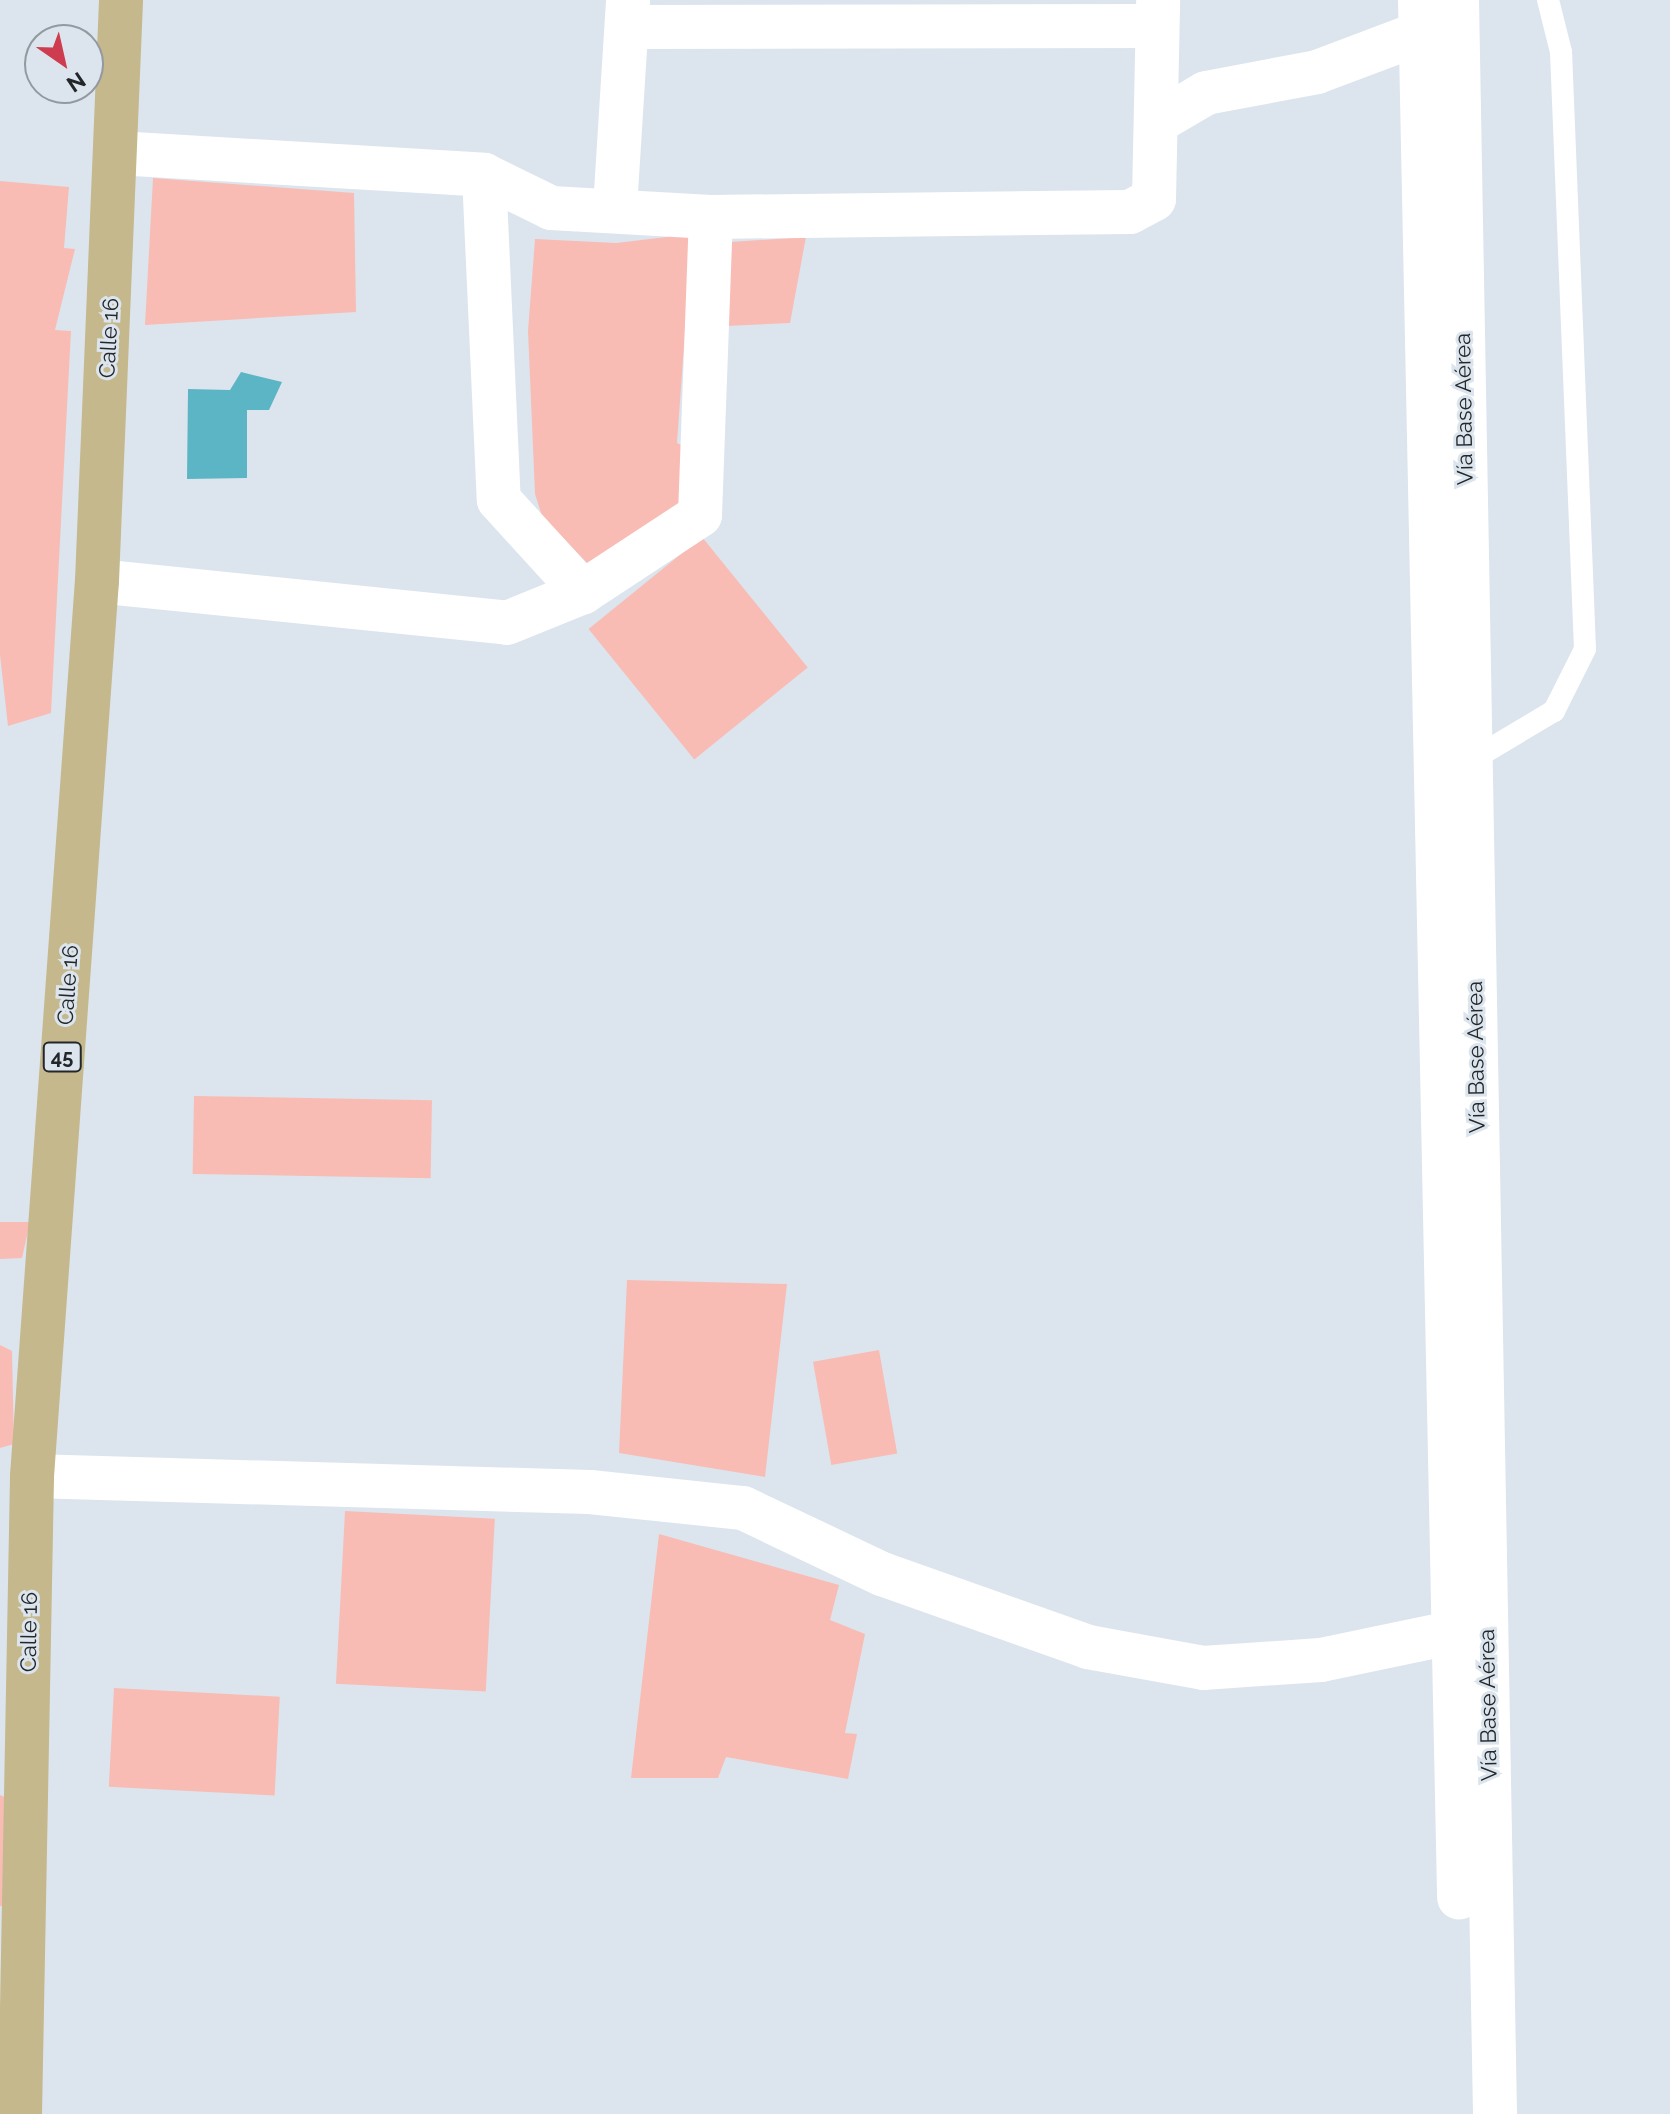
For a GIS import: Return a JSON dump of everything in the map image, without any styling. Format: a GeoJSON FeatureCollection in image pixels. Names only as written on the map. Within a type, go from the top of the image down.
{"type":"FeatureCollection","features":[{"type":"Feature","properties":{"kind":"main road","name":"Calle 16"},"geometry":{"type":"LineString","coordinates":[[20,2114],[32,1476],[97,581],[121,0]]}},
{"type":"Feature","properties":{"kind":"street","name":"Vía Base Aérea"},"geometry":{"type":"LineString","coordinates":[[1457,0],[1495,2114]]}},
{"type":"Feature","properties":{"kind":"street"},"geometry":{"type":"LineString","coordinates":[[117,153],[484,175],[551,208],[615,208],[711,217],[1130,212],[1154,199],[1160,120],[1157,13],[629,13],[615,208]]}},
{"type":"Feature","properties":{"kind":"street"},"geometry":{"type":"LineString","coordinates":[[1160,120],[1206,93],[1317,72],[1421,16],[1459,1898]]}},
{"type":"Feature","properties":{"kind":"street"},"geometry":{"type":"LineString","coordinates":[[484,175],[499,500],[583,592]]}},
{"type":"Feature","properties":{"kind":"street"},"geometry":{"type":"LineString","coordinates":[[97,581],[507,623],[583,592],[700,515],[711,217]]}},
{"type":"Feature","properties":{"kind":"street"},"geometry":{"type":"LineString","coordinates":[[32,1476],[590,1492],[743,1508],[882,1574],[1088,1647],[1203,1668],[1321,1660],[1455,1632]]}},
{"type":"Feature","properties":{"kind":"lane"},"geometry":{"type":"LineString","coordinates":[[1470,761],[1554,711],[1585,649],[1561,52],[1548,0]]}},
{"type":"Feature","properties":{"kind":"water"},"geometry":{"type":"Polygon","coordinates":[[[241,372],[282,382],[269,410],[247,410],[247,478],[187,479],[188,389],[230,390],[241,372]]]}},
{"type":"Feature","properties":{"kind":"building"},"geometry":{"type":"Polygon","coordinates":[[[153,178],[354,193],[356,312],[145,325],[153,178]]]}},
{"type":"Feature","properties":{"kind":"building"},"geometry":{"type":"Polygon","coordinates":[[[0,181],[69,187],[64,248],[75,249],[55,330],[71,331],[51,713],[8,726],[0,655],[0,181]]]}},
{"type":"Feature","properties":{"kind":"building"},"geometry":{"type":"Polygon","coordinates":[[[692,234],[677,443],[689,449],[689,500],[590,566],[542,516],[535,494],[528,331],[535,239],[616,243],[692,234]]]}},
{"type":"Feature","properties":{"kind":"building"},"geometry":{"type":"Polygon","coordinates":[[[806,237],[790,323],[727,326],[730,242],[806,237]]]}},
{"type":"Feature","properties":{"kind":"building"},"geometry":{"type":"Polygon","coordinates":[[[702,537],[808,668],[694,759],[589,629],[702,537]]]}},
{"type":"Feature","properties":{"kind":"building"},"geometry":{"type":"Polygon","coordinates":[[[194,1096],[432,1100],[431,1178],[193,1174],[194,1096]]]}},
{"type":"Feature","properties":{"kind":"building"},"geometry":{"type":"Polygon","coordinates":[[[0,1222],[30,1222],[22,1258],[0,1259],[0,1222]]]}},
{"type":"Feature","properties":{"kind":"building"},"geometry":{"type":"Polygon","coordinates":[[[627,1280],[787,1284],[765,1477],[619,1453],[627,1280]]]}},
{"type":"Feature","properties":{"kind":"building"},"geometry":{"type":"Polygon","coordinates":[[[0,1345],[12,1351],[14,1444],[0,1448],[0,1345]]]}},
{"type":"Feature","properties":{"kind":"building"},"geometry":{"type":"Polygon","coordinates":[[[879,1350],[897,1453],[831,1465],[813,1362],[879,1350]]]}},
{"type":"Feature","properties":{"kind":"building"},"geometry":{"type":"Polygon","coordinates":[[[345,1511],[495,1519],[486,1692],[336,1684],[345,1511]]]}},
{"type":"Feature","properties":{"kind":"building"},"geometry":{"type":"Polygon","coordinates":[[[659,1534],[839,1585],[830,1620],[865,1634],[845,1733],[857,1734],[848,1779],[726,1757],[718,1778],[631,1778],[659,1534]]]}},
{"type":"Feature","properties":{"kind":"building"},"geometry":{"type":"Polygon","coordinates":[[[114,1688],[280,1697],[275,1796],[109,1787],[114,1688]]]}},
{"type":"Feature","properties":{"kind":"building"},"geometry":{"type":"Polygon","coordinates":[[[0,1795],[14,1801],[2,1906],[0,1906],[0,1795]]]}}]}
